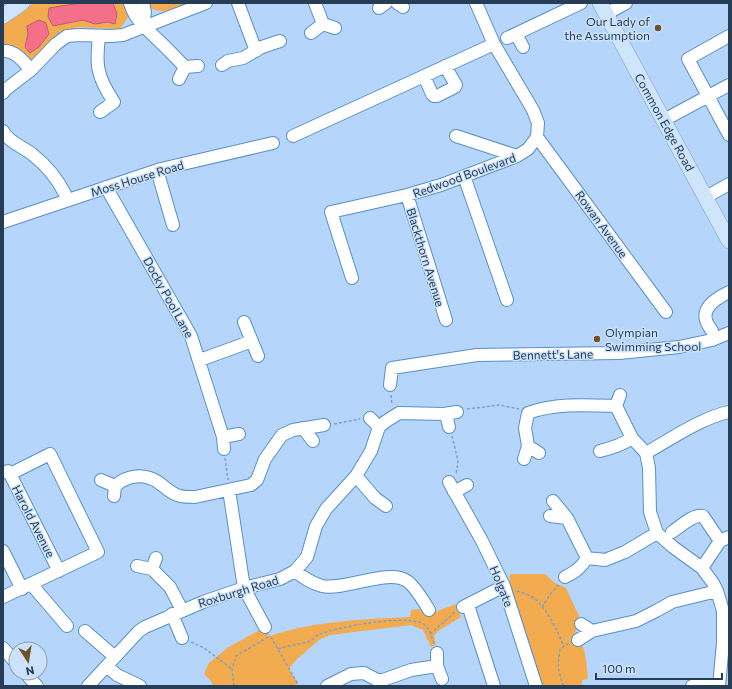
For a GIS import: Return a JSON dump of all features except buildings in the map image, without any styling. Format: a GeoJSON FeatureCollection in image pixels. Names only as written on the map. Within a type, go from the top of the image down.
{"type":"FeatureCollection","features":[{"type":"Feature","properties":{"kind":"main road"},"geometry":{"type":"LineString","coordinates":[[3,16],[22,3]]}},
{"type":"Feature","properties":{"kind":"main road","name":"Common Edge Road"},"geometry":{"type":"LineString","coordinates":[[603,9],[729,241]]}},
{"type":"Feature","properties":{"kind":"street"},"geometry":{"type":"LineString","coordinates":[[130,3],[134,14],[144,27],[155,36],[185,67]]}},
{"type":"Feature","properties":{"kind":"street"},"geometry":{"type":"LineString","coordinates":[[143,3],[145,12],[144,27]]}},
{"type":"Feature","properties":{"kind":"street"},"geometry":{"type":"LineString","coordinates":[[3,94],[5,90],[31,70],[56,44],[67,36],[123,35],[206,3]]}},
{"type":"Feature","properties":{"kind":"street"},"geometry":{"type":"LineString","coordinates":[[238,3],[256,51]]}},
{"type":"Feature","properties":{"kind":"street"},"geometry":{"type":"LineString","coordinates":[[315,3],[322,24]]}},
{"type":"Feature","properties":{"kind":"street"},"geometry":{"type":"LineString","coordinates":[[476,3],[494,44],[533,110],[538,123],[537,137]]}},
{"type":"Feature","properties":{"kind":"street"},"geometry":{"type":"LineString","coordinates":[[523,48],[511,36],[581,3]]}},
{"type":"Feature","properties":{"kind":"street"},"geometry":{"type":"LineString","coordinates":[[603,9],[626,3]]}},
{"type":"Feature","properties":{"kind":"street"},"geometry":{"type":"LineString","coordinates":[[322,24],[335,28]]}},
{"type":"Feature","properties":{"kind":"street"},"geometry":{"type":"LineString","coordinates":[[311,33],[322,24]]}},
{"type":"Feature","properties":{"kind":"street"},"geometry":{"type":"LineString","coordinates":[[99,36],[99,71],[106,90],[119,105],[100,112]]}},
{"type":"Feature","properties":{"kind":"street"},"geometry":{"type":"LineString","coordinates":[[729,36],[688,58],[729,135]]}},
{"type":"Feature","properties":{"kind":"street"},"geometry":{"type":"LineString","coordinates":[[222,65],[228,61],[243,58],[280,41]]}},
{"type":"Feature","properties":{"kind":"street"},"geometry":{"type":"LineString","coordinates":[[293,136],[494,44]]}},
{"type":"Feature","properties":{"kind":"street"},"geometry":{"type":"LineString","coordinates":[[3,51],[10,51],[31,70]]}},
{"type":"Feature","properties":{"kind":"street"},"geometry":{"type":"LineString","coordinates":[[185,67],[198,66]]}},
{"type":"Feature","properties":{"kind":"street"},"geometry":{"type":"LineString","coordinates":[[424,76],[432,94],[437,96],[455,87],[456,84],[445,66]]}},
{"type":"Feature","properties":{"kind":"street"},"geometry":{"type":"LineString","coordinates":[[179,79],[185,67]]}},
{"type":"Feature","properties":{"kind":"street"},"geometry":{"type":"LineString","coordinates":[[664,120],[729,85]]}},
{"type":"Feature","properties":{"kind":"street"},"geometry":{"type":"LineString","coordinates":[[3,133],[42,163],[53,174],[65,194]]}},
{"type":"Feature","properties":{"kind":"street"},"geometry":{"type":"LineString","coordinates":[[456,136],[518,156]]}},
{"type":"Feature","properties":{"kind":"street","name":"Redwood Boulevard"},"geometry":{"type":"LineString","coordinates":[[352,278],[331,212],[407,195],[441,185],[518,156],[528,149],[537,137]]}},
{"type":"Feature","properties":{"kind":"street","name":"Rowan Avenue"},"geometry":{"type":"LineString","coordinates":[[537,137],[666,312]]}},
{"type":"Feature","properties":{"kind":"street","name":"Moss House Road"},"geometry":{"type":"LineString","coordinates":[[3,222],[157,170],[273,142]]}},
{"type":"Feature","properties":{"kind":"street"},"geometry":{"type":"LineString","coordinates":[[157,170],[173,224]]}},
{"type":"Feature","properties":{"kind":"street"},"geometry":{"type":"LineString","coordinates":[[464,176],[507,300]]}},
{"type":"Feature","properties":{"kind":"street"},"geometry":{"type":"LineString","coordinates":[[706,197],[729,184]]}},
{"type":"Feature","properties":{"kind":"street","name":"Docky Pool Lane"},"geometry":{"type":"LineString","coordinates":[[106,187],[192,336],[223,443]]}},
{"type":"Feature","properties":{"kind":"street","name":"Blackthorn Avenue"},"geometry":{"type":"LineString","coordinates":[[407,195],[446,320]]}},
{"type":"Feature","properties":{"kind":"street"},"geometry":{"type":"LineString","coordinates":[[712,331],[706,319],[706,312],[711,304],[729,292]]}},
{"type":"Feature","properties":{"kind":"street"},"geometry":{"type":"LineString","coordinates":[[244,322],[258,356]]}},
{"type":"Feature","properties":{"kind":"street","name":"Bennett's Lane"},"geometry":{"type":"LineString","coordinates":[[390,385],[392,368],[477,355],[619,353],[678,348],[712,340],[729,333]]}},
{"type":"Feature","properties":{"kind":"street"},"geometry":{"type":"LineString","coordinates":[[200,360],[252,341]]}},
{"type":"Feature","properties":{"kind":"street"},"geometry":{"type":"LineString","coordinates":[[620,395],[616,406],[632,438],[646,453],[649,468],[650,512],[657,533],[673,547],[702,568],[721,593],[726,636],[718,686],[692,686]]}},
{"type":"Feature","properties":{"kind":"street"},"geometry":{"type":"LineString","coordinates":[[524,458],[528,446],[526,428],[528,413],[535,410],[564,406],[616,406]]}},
{"type":"Feature","properties":{"kind":"street"},"geometry":{"type":"LineString","coordinates":[[646,453],[681,433],[718,415],[728,408]]}},
{"type":"Feature","properties":{"kind":"street"},"geometry":{"type":"LineString","coordinates":[[370,418],[379,427],[399,413],[452,413],[449,427]]}},
{"type":"Feature","properties":{"kind":"street"},"geometry":{"type":"LineString","coordinates":[[101,480],[114,491],[122,480],[129,477],[144,476],[149,477],[179,496],[196,497],[230,490],[255,483],[265,459],[282,435],[303,428],[324,425]]}},
{"type":"Feature","properties":{"kind":"street","name":"Roxburgh Road"},"geometry":{"type":"LineString","coordinates":[[88,686],[139,631],[177,612],[244,588],[280,579],[295,571],[306,557],[316,526],[326,508],[356,476],[371,451],[379,427]]}},
{"type":"Feature","properties":{"kind":"street"},"geometry":{"type":"LineString","coordinates":[[303,428],[313,441]]}},
{"type":"Feature","properties":{"kind":"street"},"geometry":{"type":"LineString","coordinates":[[223,443],[239,434]]}},
{"type":"Feature","properties":{"kind":"street"},"geometry":{"type":"LineString","coordinates":[[600,451],[614,448],[632,438]]}},
{"type":"Feature","properties":{"kind":"street"},"geometry":{"type":"LineString","coordinates":[[528,446],[539,453]]}},
{"type":"Feature","properties":{"kind":"street"},"geometry":{"type":"LineString","coordinates":[[3,597],[98,552],[50,454],[7,473]]}},
{"type":"Feature","properties":{"kind":"street","name":"Harold Avenue"},"geometry":{"type":"LineString","coordinates":[[7,473],[59,571]]}},
{"type":"Feature","properties":{"kind":"street"},"geometry":{"type":"LineString","coordinates":[[356,476],[373,503],[386,506]]}},
{"type":"Feature","properties":{"kind":"street"},"geometry":{"type":"LineString","coordinates":[[451,487],[467,485]]}},
{"type":"Feature","properties":{"kind":"street","name":"Holgate"},"geometry":{"type":"LineString","coordinates":[[451,487],[482,541],[504,587],[536,686]]}},
{"type":"Feature","properties":{"kind":"street"},"geometry":{"type":"LineString","coordinates":[[230,490],[244,588],[268,632]]}},
{"type":"Feature","properties":{"kind":"street"},"geometry":{"type":"LineString","coordinates":[[553,501],[567,518],[587,558]]}},
{"type":"Feature","properties":{"kind":"street"},"geometry":{"type":"LineString","coordinates":[[672,532],[699,515],[704,516],[725,539],[702,568]]}},
{"type":"Feature","properties":{"kind":"street"},"geometry":{"type":"LineString","coordinates":[[550,516],[567,518]]}},
{"type":"Feature","properties":{"kind":"street"},"geometry":{"type":"LineString","coordinates":[[587,558],[605,560],[625,552],[657,533]]}},
{"type":"Feature","properties":{"kind":"street"},"geometry":{"type":"LineString","coordinates":[[3,551],[26,586],[67,626]]}},
{"type":"Feature","properties":{"kind":"street"},"geometry":{"type":"LineString","coordinates":[[565,577],[577,570],[587,558]]}},
{"type":"Feature","properties":{"kind":"street"},"geometry":{"type":"LineString","coordinates":[[137,566],[154,563],[170,587],[182,638]]}},
{"type":"Feature","properties":{"kind":"street"},"geometry":{"type":"LineString","coordinates":[[295,571],[308,582],[323,586],[347,584],[387,577],[398,577],[407,581],[418,602],[429,610]]}},
{"type":"Feature","properties":{"kind":"street"},"geometry":{"type":"LineString","coordinates":[[494,686],[466,606],[504,587]]}},
{"type":"Feature","properties":{"kind":"street"},"geometry":{"type":"LineString","coordinates":[[578,640],[586,628],[636,621],[672,602],[721,593]]}},
{"type":"Feature","properties":{"kind":"street"},"geometry":{"type":"LineString","coordinates":[[85,631],[111,661],[117,675],[140,686]]}},
{"type":"Feature","properties":{"kind":"street"},"geometry":{"type":"LineString","coordinates":[[437,653],[437,666],[442,678]]}},
{"type":"Feature","properties":{"kind":"street"},"geometry":{"type":"LineString","coordinates":[[327,686],[351,674],[364,673],[377,680],[383,680],[411,670],[437,666]]}},
{"type":"Feature","properties":{"kind":"path"},"geometry":{"type":"LineString","coordinates":[[390,385],[393,417]]}},
{"type":"Feature","properties":{"kind":"path"},"geometry":{"type":"LineString","coordinates":[[452,413],[499,405],[528,413]]}},
{"type":"Feature","properties":{"kind":"path"},"geometry":{"type":"LineString","coordinates":[[324,425],[370,418]]}},
{"type":"Feature","properties":{"kind":"path"},"geometry":{"type":"LineString","coordinates":[[449,427],[458,461],[456,477],[451,487]]}},
{"type":"Feature","properties":{"kind":"path"},"geometry":{"type":"LineString","coordinates":[[223,443],[230,490]]}},
{"type":"Feature","properties":{"kind":"path"},"geometry":{"type":"LineString","coordinates":[[542,607],[551,593],[565,577]]}},
{"type":"Feature","properties":{"kind":"path"},"geometry":{"type":"LineString","coordinates":[[504,587],[533,597],[542,607],[558,633],[564,647]]}},
{"type":"Feature","properties":{"kind":"path"},"geometry":{"type":"LineString","coordinates":[[430,634],[454,612],[466,606]]}},
{"type":"Feature","properties":{"kind":"path"},"geometry":{"type":"LineString","coordinates":[[278,649],[288,645],[311,641],[318,634],[335,629],[385,621],[414,621],[424,625],[430,634],[437,653]]}},
{"type":"Feature","properties":{"kind":"path"},"geometry":{"type":"LineString","coordinates":[[234,686],[232,669],[236,656],[268,632],[299,686]]}},
{"type":"Feature","properties":{"kind":"path"},"geometry":{"type":"LineString","coordinates":[[182,638],[204,648],[232,669]]}},
{"type":"Feature","properties":{"kind":"path"},"geometry":{"type":"LineString","coordinates":[[563,686],[558,667],[560,649],[570,642],[578,640]]}},
{"type":"Feature","properties":{"kind":"shaded area"},"geometry":{"type":"Polygon","coordinates":[[[34,3],[125,3],[128,17],[120,29],[78,27],[55,36],[26,64],[3,51],[3,22],[34,3]]]}},
{"type":"Feature","properties":{"kind":"shaded area"},"geometry":{"type":"Polygon","coordinates":[[[81,3],[113,3],[117,14],[115,24],[108,22],[95,24],[83,20],[53,26],[48,17],[49,8],[81,3]]]}},
{"type":"Feature","properties":{"kind":"shaded area"},"geometry":{"type":"Polygon","coordinates":[[[149,3],[191,3],[176,9],[161,11],[150,8],[149,3]]]}},
{"type":"Feature","properties":{"kind":"shaded area"},"geometry":{"type":"Polygon","coordinates":[[[39,20],[46,23],[49,34],[39,47],[30,53],[25,47],[28,34],[27,26],[39,20]]]}},
{"type":"Feature","properties":{"kind":"shaded area"},"geometry":{"type":"Polygon","coordinates":[[[510,574],[545,574],[555,583],[566,588],[579,616],[578,625],[574,635],[577,647],[583,646],[588,679],[582,680],[582,686],[541,686],[509,588],[510,574]]]}},
{"type":"Feature","properties":{"kind":"shaded area"},"geometry":{"type":"Polygon","coordinates":[[[456,604],[461,617],[438,631],[434,636],[436,644],[431,647],[423,630],[411,625],[330,635],[319,640],[296,660],[289,669],[298,684],[294,686],[213,686],[211,681],[204,674],[209,663],[227,648],[265,627],[270,636],[322,624],[357,620],[410,617],[411,610],[419,609],[432,613],[456,604]]]}},
{"type":"Feature","properties":{"kind":"place","name":"Our Lady of the Assumption"},"geometry":{"type":"Point","coordinates":[658,28]}},
{"type":"Feature","properties":{"kind":"place","name":"Olympian Swimming School"},"geometry":{"type":"Point","coordinates":[597,339]}}]}
